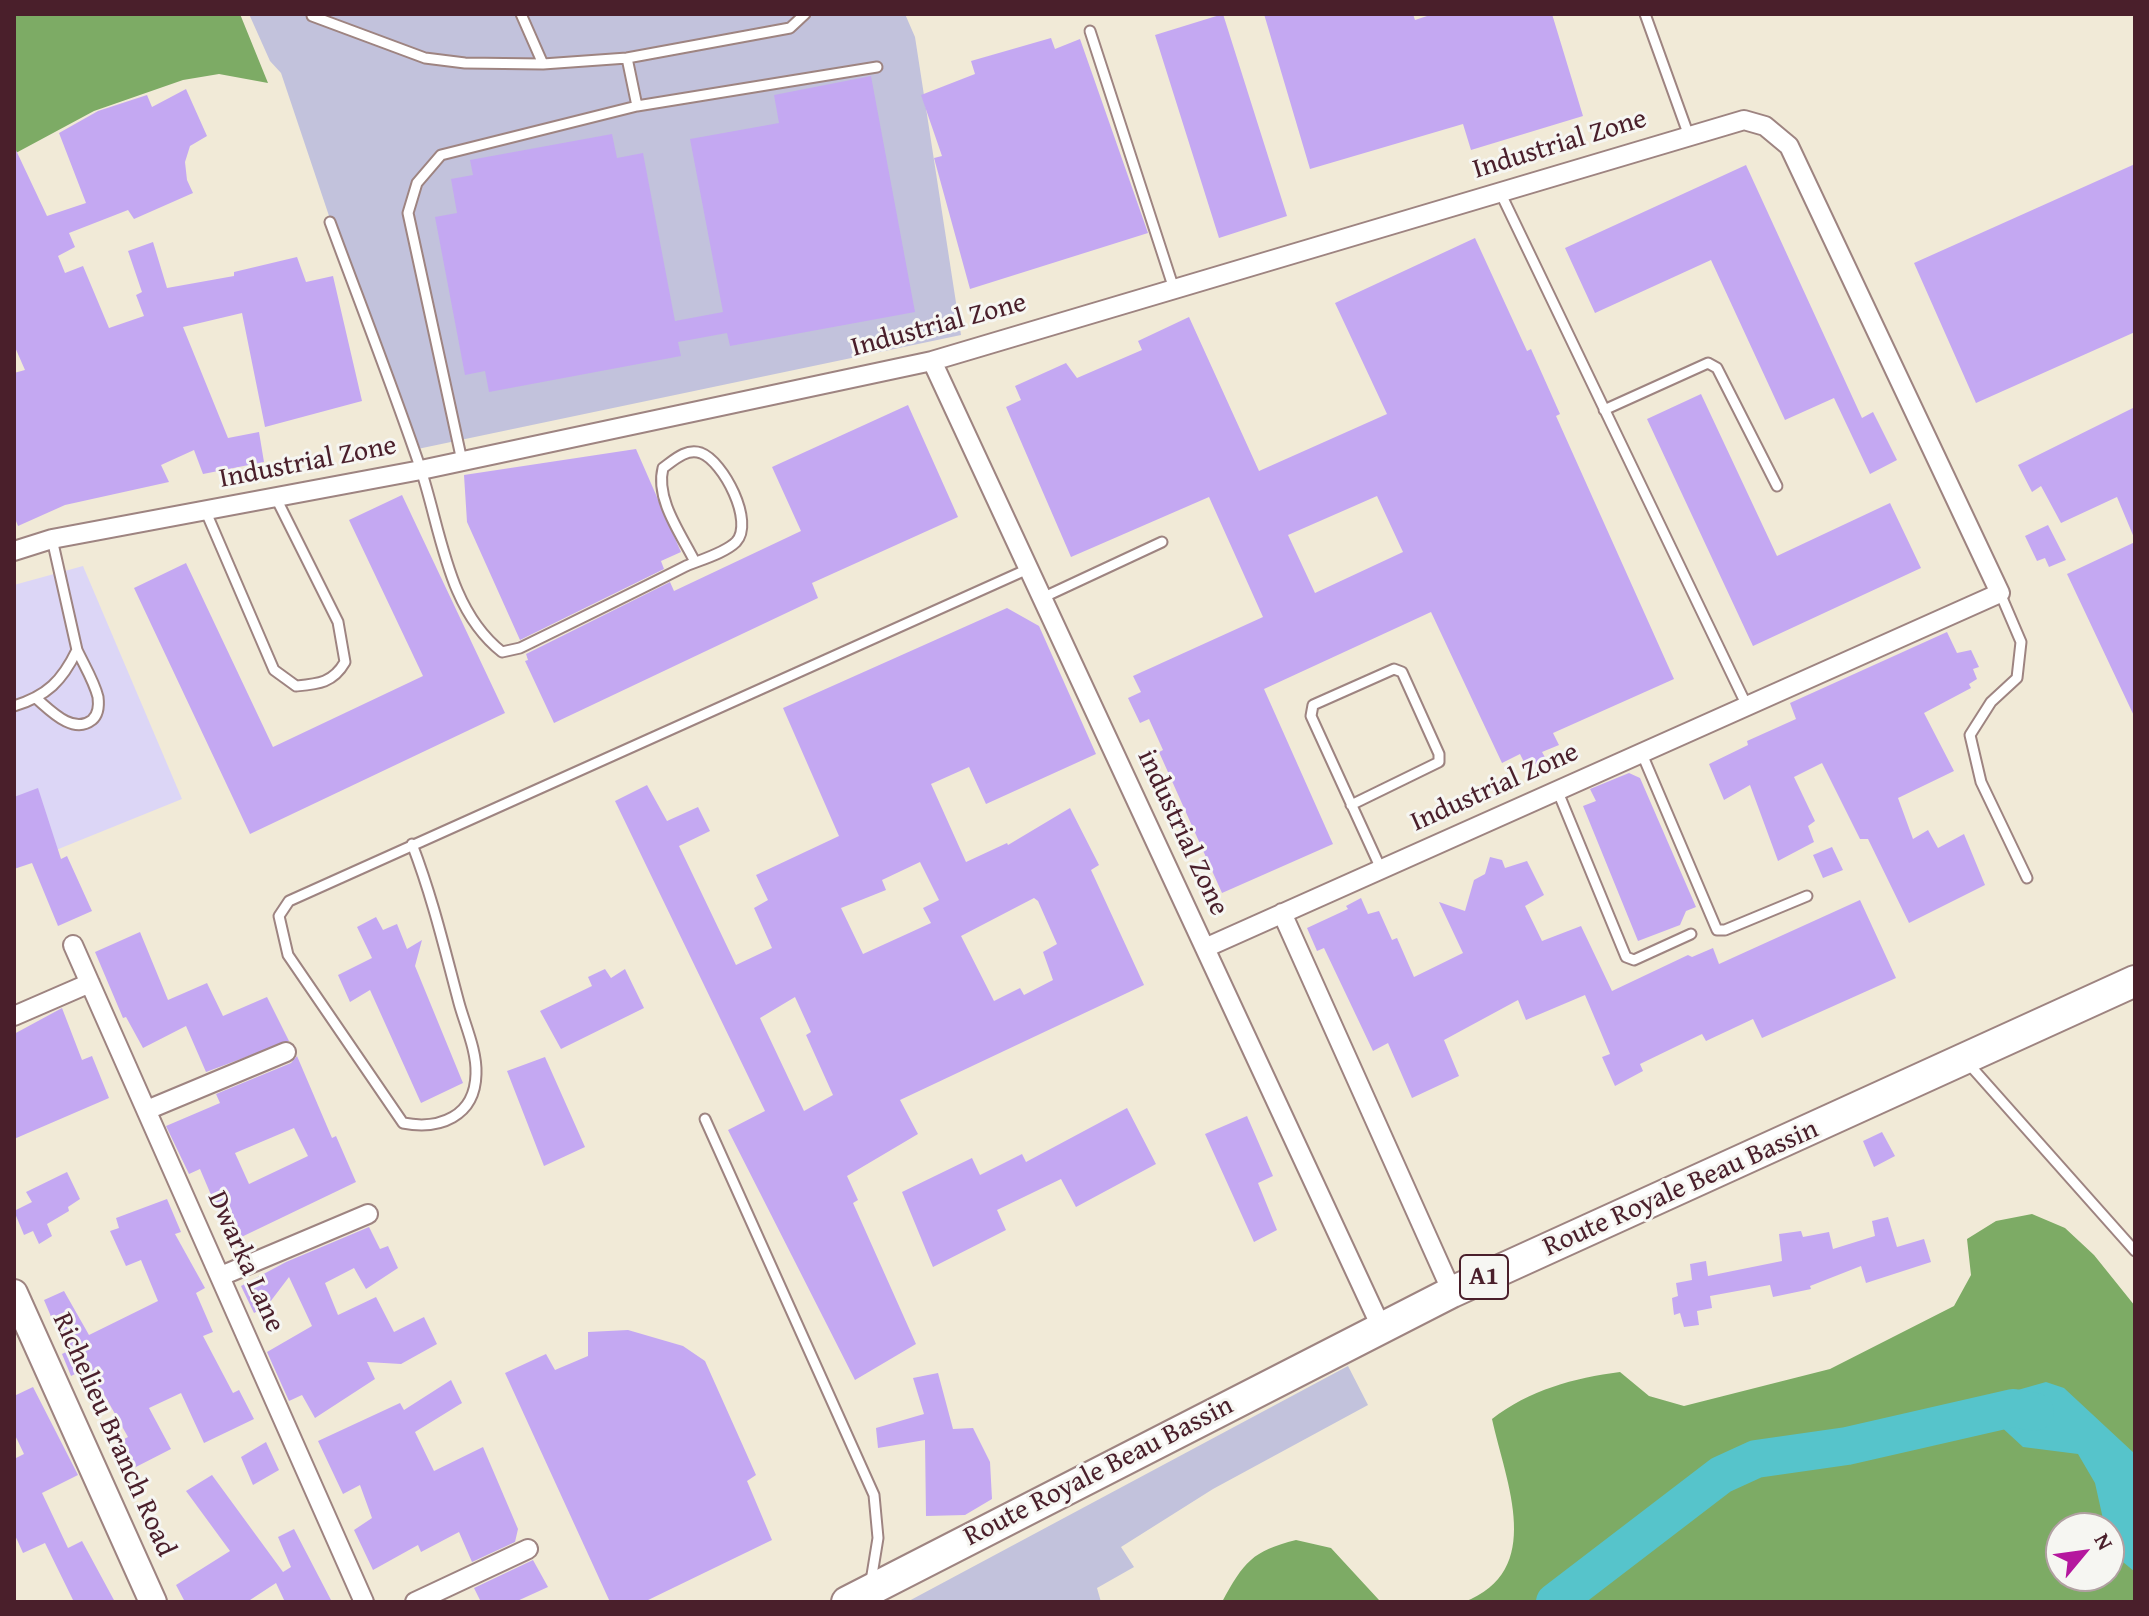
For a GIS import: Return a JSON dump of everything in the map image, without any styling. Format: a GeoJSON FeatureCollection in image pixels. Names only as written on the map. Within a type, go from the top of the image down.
{"type":"FeatureCollection","features":[{"type":"Feature","properties":{"kind":"main road","name":"Route Royale Beau Bassin"},"geometry":{"type":"LineString","coordinates":[[859,1595],[1452,1292],[1966,1061],[2135,981]]}},
{"type":"Feature","properties":{"kind":"main road","name":"Richelieu Branch Road"},"geometry":{"type":"LineString","coordinates":[[14,1293],[153,1602]]}},
{"type":"Feature","properties":{"kind":"street","name":"Industrial Zone"},"geometry":{"type":"LineString","coordinates":[[14,551],[52,539],[421,470],[932,361],[1744,120],[1765,126],[1789,146],[2000,593],[1205,948]]}},
{"type":"Feature","properties":{"kind":"street","name":"industrial Zone"},"geometry":{"type":"LineString","coordinates":[[932,361],[1382,1329]]}},
{"type":"Feature","properties":{"kind":"street"},"geometry":{"type":"LineString","coordinates":[[1282,913],[1452,1292]]}},
{"type":"Feature","properties":{"kind":"street","name":"Dwarka Lane"},"geometry":{"type":"LineString","coordinates":[[73,945],[364,1602]]}},
{"type":"Feature","properties":{"kind":"street"},"geometry":{"type":"LineString","coordinates":[[14,1016],[90,983]]}},
{"type":"Feature","properties":{"kind":"street"},"geometry":{"type":"LineString","coordinates":[[147,1110],[286,1052]]}},
{"type":"Feature","properties":{"kind":"street"},"geometry":{"type":"LineString","coordinates":[[221,1276],[368,1214]]}},
{"type":"Feature","properties":{"kind":"street"},"geometry":{"type":"LineString","coordinates":[[415,1602],[528,1549]]}},
{"type":"Feature","properties":{"kind":"lane"},"geometry":{"type":"LineString","coordinates":[[521,14],[543,64]]}},
{"type":"Feature","properties":{"kind":"lane"},"geometry":{"type":"LineString","coordinates":[[312,16],[425,58],[543,64],[627,58],[790,28],[805,14]]}},
{"type":"Feature","properties":{"kind":"lane"},"geometry":{"type":"LineString","coordinates":[[1645,14],[1689,136]]}},
{"type":"Feature","properties":{"kind":"lane"},"geometry":{"type":"LineString","coordinates":[[1090,31],[1174,289]]}},
{"type":"Feature","properties":{"kind":"lane"},"geometry":{"type":"LineString","coordinates":[[627,58],[637,106]]}},
{"type":"Feature","properties":{"kind":"lane"},"geometry":{"type":"LineString","coordinates":[[462,461],[408,213],[417,183],[441,155],[637,106],[877,67]]}},
{"type":"Feature","properties":{"kind":"lane"},"geometry":{"type":"LineString","coordinates":[[1500,192],[1747,706]]}},
{"type":"Feature","properties":{"kind":"lane"},"geometry":{"type":"LineString","coordinates":[[330,222],[421,470],[448,571],[483,637],[502,652],[520,648],[736,542],[744,527],[742,509],[715,462],[701,453],[685,453],[663,468],[660,481],[662,495],[695,562]]}},
{"type":"Feature","properties":{"kind":"lane"},"geometry":{"type":"LineString","coordinates":[[1604,410],[1708,363],[1717,368],[1777,486]]}},
{"type":"Feature","properties":{"kind":"lane"},"geometry":{"type":"LineString","coordinates":[[206,512],[274,670],[296,686],[322,683],[337,676],[345,662],[338,622],[276,498]]}},
{"type":"Feature","properties":{"kind":"lane"},"geometry":{"type":"LineString","coordinates":[[37,699],[72,724],[82,725],[93,719],[98,709],[98,697],[77,650],[52,539]]}},
{"type":"Feature","properties":{"kind":"lane"},"geometry":{"type":"LineString","coordinates":[[1041,598],[1162,542]]}},
{"type":"Feature","properties":{"kind":"lane"},"geometry":{"type":"LineString","coordinates":[[412,844],[436,905],[476,1075],[466,1109],[445,1124],[425,1128],[403,1123],[288,955],[279,930],[279,916],[289,901],[412,844],[1028,569]]}},
{"type":"Feature","properties":{"kind":"lane"},"geometry":{"type":"LineString","coordinates":[[2000,593],[2021,642],[2017,678],[1991,702],[1970,735],[1981,782],[2027,878]]}},
{"type":"Feature","properties":{"kind":"lane"},"geometry":{"type":"LineString","coordinates":[[14,706],[37,699],[57,685],[77,650]]}},
{"type":"Feature","properties":{"kind":"lane"},"geometry":{"type":"LineString","coordinates":[[1351,805],[1439,762],[1439,754],[1402,672],[1394,669],[1313,705],[1311,716],[1351,805],[1381,869]]}},
{"type":"Feature","properties":{"kind":"lane"},"geometry":{"type":"LineString","coordinates":[[1642,754],[1717,930],[1725,930],[1807,896]]}},
{"type":"Feature","properties":{"kind":"lane"},"geometry":{"type":"LineString","coordinates":[[1558,792],[1626,957],[1634,960],[1691,934]]}},
{"type":"Feature","properties":{"kind":"lane"},"geometry":{"type":"LineString","coordinates":[[1966,1061],[2135,1251]]}},
{"type":"Feature","properties":{"kind":"lane"},"geometry":{"type":"LineString","coordinates":[[705,1119],[874,1495],[878,1538],[859,1595]]}},
{"type":"Feature","properties":{"kind":"shaded area"},"geometry":{"type":"Polygon","coordinates":[[[249,14],[905,14],[915,37],[961,335],[408,451],[281,73],[270,61],[249,14]]]}},
{"type":"Feature","properties":{"kind":"shaded area"},"geometry":{"type":"Polygon","coordinates":[[[83,566],[182,799],[14,867],[14,585],[83,566]]]}},
{"type":"Feature","properties":{"kind":"shaded area"},"geometry":{"type":"Polygon","coordinates":[[[1348,1366],[1368,1405],[1213,1489],[1121,1547],[1134,1567],[1097,1588],[1101,1602],[907,1602],[1348,1366]]]}},
{"type":"Feature","properties":{"kind":"green space"},"geometry":{"type":"Polygon","coordinates":[[[14,14],[240,14],[268,83],[219,74],[183,80],[94,111],[14,154],[14,14]]]}},
{"type":"Feature","properties":{"kind":"green space"},"geometry":{"type":"Polygon","coordinates":[[[2032,1214],[2065,1228],[2094,1255],[2135,1306],[2135,1602],[1464,1602],[1489,1588],[1505,1569],[1513,1547],[1511,1497],[1492,1419],[1521,1400],[1553,1387],[1620,1372],[1649,1396],[1684,1406],[1830,1369],[1954,1306],[1971,1275],[1967,1239],[1996,1221],[2032,1214]]]}},
{"type":"Feature","properties":{"kind":"green space"},"geometry":{"type":"Polygon","coordinates":[[[1296,1540],[1331,1548],[1379,1600],[1396,1602],[1222,1602],[1251,1560],[1269,1549],[1296,1540]]]}},
{"type":"Feature","properties":{"kind":"water"},"geometry":{"type":"Polygon","coordinates":[[[2046,1382],[2064,1388],[2135,1454],[2135,1572],[2125,1564],[2125,1512],[2101,1512],[2095,1483],[2078,1454],[2023,1447],[1984,1411],[1993,1397],[2046,1382]]]}},
{"type":"Feature","properties":{"kind":"building"},"geometry":{"type":"Polygon","coordinates":[[[1223,14],[1287,216],[1219,238],[1155,35],[1223,14]]]}},
{"type":"Feature","properties":{"kind":"building"},"geometry":{"type":"Polygon","coordinates":[[[1264,14],[1413,14],[1415,20],[1433,14],[1552,14],[1583,116],[1471,150],[1463,124],[1310,169],[1264,14]]]}},
{"type":"Feature","properties":{"kind":"building"},"geometry":{"type":"Polygon","coordinates":[[[1051,38],[1055,49],[1080,39],[1148,233],[970,289],[934,158],[942,156],[921,95],[975,74],[971,61],[1051,38]]]}},
{"type":"Feature","properties":{"kind":"building"},"geometry":{"type":"Polygon","coordinates":[[[871,76],[915,312],[730,346],[727,333],[678,342],[681,356],[489,392],[485,371],[465,375],[435,217],[457,213],[451,179],[473,175],[470,160],[612,134],[617,158],[643,153],[675,321],[723,312],[690,139],[779,123],[774,95],[871,76]]]}},
{"type":"Feature","properties":{"kind":"building"},"geometry":{"type":"Polygon","coordinates":[[[186,89],[207,136],[190,146],[185,162],[187,180],[193,193],[134,219],[128,210],[69,233],[75,247],[58,256],[65,273],[83,266],[109,328],[144,316],[136,295],[142,292],[128,251],[153,242],[167,288],[234,276],[234,272],[297,257],[306,282],[333,276],[362,401],[265,427],[242,313],[183,327],[228,438],[259,432],[264,462],[203,474],[194,450],[161,465],[169,482],[65,505],[18,526],[14,516],[14,373],[25,370],[14,345],[14,146],[47,216],[86,203],[59,133],[98,111],[147,95],[152,107],[186,89]]]}},
{"type":"Feature","properties":{"kind":"building"},"geometry":{"type":"Polygon","coordinates":[[[2135,164],[2135,332],[1976,403],[1914,263],[2135,164]]]}},
{"type":"Feature","properties":{"kind":"building"},"geometry":{"type":"Polygon","coordinates":[[[1746,165],[1862,418],[1873,412],[1897,460],[1870,474],[1834,398],[1785,420],[1711,260],[1595,313],[1565,248],[1746,165]]]}},
{"type":"Feature","properties":{"kind":"building"},"geometry":{"type":"Polygon","coordinates":[[[1475,238],[1527,351],[1531,349],[1560,414],[1556,416],[1674,679],[1553,733],[1559,745],[1542,752],[1546,759],[1527,768],[1520,754],[1502,763],[1431,612],[1264,689],[1333,844],[1222,893],[1159,752],[1163,750],[1149,719],[1140,723],[1128,698],[1141,692],[1133,676],[1263,617],[1209,497],[1071,557],[1006,407],[1021,400],[1015,386],[1066,363],[1077,378],[1142,350],[1138,341],[1189,317],[1259,471],[1387,414],[1335,303],[1475,238]],[[1377,496],[1288,535],[1315,593],[1403,552],[1377,496]]]}},
{"type":"Feature","properties":{"kind":"building"},"geometry":{"type":"Polygon","coordinates":[[[1701,394],[1777,556],[1890,503],[1921,568],[1753,646],[1647,419],[1701,394]]]}},
{"type":"Feature","properties":{"kind":"building"},"geometry":{"type":"Polygon","coordinates":[[[908,405],[958,517],[812,583],[818,598],[554,723],[525,661],[528,660],[526,654],[670,582],[674,591],[801,531],[772,467],[908,405]]]}},
{"type":"Feature","properties":{"kind":"building"},"geometry":{"type":"Polygon","coordinates":[[[2135,407],[2135,540],[2117,497],[2061,523],[2041,486],[2032,492],[2018,465],[2135,407]]]}},
{"type":"Feature","properties":{"kind":"building"},"geometry":{"type":"Polygon","coordinates":[[[636,449],[681,552],[661,561],[664,569],[520,640],[467,522],[464,475],[636,449]]]}},
{"type":"Feature","properties":{"kind":"building"},"geometry":{"type":"Polygon","coordinates":[[[402,495],[505,713],[250,834],[134,588],[186,563],[273,747],[423,676],[349,520],[402,495]]]}},
{"type":"Feature","properties":{"kind":"building"},"geometry":{"type":"Polygon","coordinates":[[[2048,525],[2066,560],[2049,567],[2045,558],[2037,561],[2025,536],[2048,525]]]}},
{"type":"Feature","properties":{"kind":"building"},"geometry":{"type":"Polygon","coordinates":[[[2135,542],[2135,718],[2067,574],[2135,542]]]}},
{"type":"Feature","properties":{"kind":"building"},"geometry":{"type":"Polygon","coordinates":[[[1007,608],[1039,626],[1096,754],[986,804],[969,767],[931,784],[966,862],[1008,845],[1070,808],[1099,865],[1091,870],[1144,985],[900,1100],[918,1134],[847,1176],[858,1200],[853,1203],[916,1344],[855,1380],[728,1130],[765,1111],[615,801],[647,785],[667,821],[698,807],[710,831],[679,846],[736,965],[772,948],[754,908],[768,900],[756,875],[839,836],[783,708],[1007,608]],[[920,862],[882,880],[886,890],[841,908],[863,954],[931,923],[923,908],[939,900],[920,862]],[[1034,898],[961,936],[994,1001],[1020,988],[1024,995],[1053,980],[1043,952],[1057,944],[1034,898]],[[795,997],[760,1018],[804,1111],[833,1095],[806,1035],[811,1032],[795,997]]]}},
{"type":"Feature","properties":{"kind":"building"},"geometry":{"type":"Polygon","coordinates":[[[1947,632],[1957,653],[1971,650],[1979,667],[1973,669],[1977,679],[1969,684],[1971,688],[1924,713],[1954,771],[1898,798],[1913,839],[1928,830],[1938,848],[1964,834],[1985,885],[1909,923],[1868,839],[1860,839],[1822,763],[1794,777],[1815,821],[1808,826],[1814,842],[1778,861],[1750,785],[1724,800],[1709,764],[1748,745],[1747,741],[1796,719],[1790,703],[1947,632]]]}},
{"type":"Feature","properties":{"kind":"building"},"geometry":{"type":"Polygon","coordinates":[[[1629,773],[1640,778],[1696,907],[1686,911],[1680,925],[1638,941],[1583,806],[1596,801],[1590,789],[1629,773]]]}},
{"type":"Feature","properties":{"kind":"building"},"geometry":{"type":"Polygon","coordinates":[[[38,788],[61,859],[67,856],[92,911],[58,926],[32,863],[14,869],[14,797],[38,788]]]}},
{"type":"Feature","properties":{"kind":"building"},"geometry":{"type":"Polygon","coordinates":[[[1832,847],[1843,870],[1823,878],[1813,855],[1832,847]]]}},
{"type":"Feature","properties":{"kind":"building"},"geometry":{"type":"Polygon","coordinates":[[[1490,857],[1502,860],[1505,868],[1527,861],[1544,895],[1525,906],[1542,941],[1581,926],[1612,991],[1688,955],[1692,957],[1713,948],[1719,964],[1860,900],[1896,978],[1762,1038],[1753,1019],[1706,1041],[1702,1034],[1640,1064],[1643,1071],[1615,1086],[1602,1057],[1610,1054],[1585,995],[1526,1020],[1518,1000],[1444,1040],[1459,1076],[1412,1098],[1388,1043],[1373,1051],[1324,948],[1317,951],[1307,928],[1348,909],[1346,906],[1361,898],[1368,914],[1379,911],[1392,940],[1397,938],[1414,977],[1463,953],[1439,902],[1465,911],[1474,880],[1485,874],[1490,857]]]}},
{"type":"Feature","properties":{"kind":"building"},"geometry":{"type":"Polygon","coordinates":[[[376,917],[383,930],[397,924],[407,949],[422,940],[415,966],[463,1083],[421,1103],[370,990],[350,1002],[338,975],[372,958],[357,927],[376,917]]]}},
{"type":"Feature","properties":{"kind":"building"},"geometry":{"type":"Polygon","coordinates":[[[140,932],[168,1000],[207,983],[223,1016],[267,997],[289,1041],[206,1072],[186,1026],[143,1048],[126,1017],[123,1018],[95,952],[140,932]]]}},
{"type":"Feature","properties":{"kind":"building"},"geometry":{"type":"Polygon","coordinates":[[[605,969],[611,978],[625,969],[644,1008],[561,1049],[540,1011],[592,986],[588,977],[605,969]]]}},
{"type":"Feature","properties":{"kind":"building"},"geometry":{"type":"Polygon","coordinates":[[[62,1008],[82,1060],[92,1056],[109,1098],[14,1139],[14,1034],[62,1008]]]}},
{"type":"Feature","properties":{"kind":"building"},"geometry":{"type":"Polygon","coordinates":[[[297,1056],[332,1138],[336,1136],[356,1182],[231,1242],[200,1169],[189,1174],[166,1126],[220,1103],[216,1094],[291,1063],[297,1056]],[[294,1128],[235,1153],[249,1184],[308,1156],[294,1128]]]}},
{"type":"Feature","properties":{"kind":"building"},"geometry":{"type":"Polygon","coordinates":[[[545,1057],[585,1147],[544,1166],[507,1071],[545,1057]]]}},
{"type":"Feature","properties":{"kind":"building"},"geometry":{"type":"Polygon","coordinates":[[[1127,1108],[1156,1164],[1076,1207],[1061,1179],[997,1210],[1006,1230],[933,1267],[902,1192],[972,1158],[980,1175],[1022,1154],[1026,1162],[1127,1108]]]}},
{"type":"Feature","properties":{"kind":"building"},"geometry":{"type":"Polygon","coordinates":[[[1247,1116],[1273,1176],[1258,1183],[1277,1230],[1254,1242],[1205,1134],[1247,1116]]]}},
{"type":"Feature","properties":{"kind":"building"},"geometry":{"type":"Polygon","coordinates":[[[1882,1132],[1895,1156],[1874,1167],[1863,1141],[1882,1132]]]}},
{"type":"Feature","properties":{"kind":"building"},"geometry":{"type":"Polygon","coordinates":[[[67,1172],[80,1199],[68,1207],[69,1211],[47,1224],[52,1236],[39,1244],[33,1231],[24,1235],[14,1211],[32,1202],[26,1192],[67,1172]]]}},
{"type":"Feature","properties":{"kind":"building"},"geometry":{"type":"Polygon","coordinates":[[[167,1199],[181,1232],[175,1234],[205,1288],[196,1293],[213,1332],[203,1336],[233,1393],[239,1390],[254,1419],[204,1443],[181,1393],[149,1408],[171,1449],[130,1470],[116,1443],[128,1437],[101,1389],[95,1392],[85,1369],[71,1376],[62,1354],[66,1352],[44,1300],[64,1291],[89,1335],[158,1301],[141,1260],[126,1266],[110,1231],[119,1228],[116,1218],[167,1199]]]}},
{"type":"Feature","properties":{"kind":"building"},"geometry":{"type":"Polygon","coordinates":[[[1888,1217],[1897,1247],[1924,1239],[1931,1262],[1866,1283],[1861,1266],[1810,1286],[1811,1289],[1773,1297],[1770,1285],[1710,1296],[1712,1308],[1697,1311],[1699,1325],[1684,1327],[1680,1313],[1674,1315],[1672,1298],[1678,1296],[1676,1283],[1692,1280],[1690,1264],[1706,1261],[1708,1276],[1782,1261],[1779,1234],[1801,1231],[1803,1237],[1829,1232],[1833,1249],[1875,1236],[1872,1221],[1888,1217]]]}},
{"type":"Feature","properties":{"kind":"building"},"geometry":{"type":"Polygon","coordinates":[[[369,1227],[380,1249],[388,1246],[398,1268],[366,1289],[354,1268],[325,1283],[338,1315],[376,1297],[394,1332],[424,1317],[437,1344],[401,1364],[367,1362],[375,1379],[315,1418],[302,1395],[289,1401],[267,1352],[312,1326],[289,1277],[267,1306],[254,1313],[241,1286],[286,1262],[369,1227]]]}},
{"type":"Feature","properties":{"kind":"building"},"geometry":{"type":"Polygon","coordinates":[[[628,1330],[683,1346],[705,1361],[756,1475],[747,1481],[772,1540],[644,1602],[610,1602],[505,1373],[546,1354],[555,1370],[588,1356],[588,1332],[628,1330]]]}},
{"type":"Feature","properties":{"kind":"building"},"geometry":{"type":"Polygon","coordinates":[[[938,1373],[953,1429],[973,1428],[990,1462],[992,1499],[965,1515],[926,1516],[925,1440],[878,1448],[876,1428],[924,1414],[913,1378],[938,1373]]]}},
{"type":"Feature","properties":{"kind":"building"},"geometry":{"type":"Polygon","coordinates":[[[451,1380],[462,1403],[415,1432],[434,1471],[483,1447],[518,1529],[515,1542],[472,1562],[459,1532],[421,1552],[418,1545],[373,1570],[354,1530],[372,1518],[360,1485],[343,1494],[318,1441],[400,1403],[404,1410],[451,1380]]]}},
{"type":"Feature","properties":{"kind":"building"},"geometry":{"type":"Polygon","coordinates":[[[33,1387],[78,1475],[42,1493],[68,1548],[82,1541],[115,1602],[74,1602],[45,1543],[23,1553],[14,1533],[14,1459],[24,1454],[14,1433],[14,1396],[33,1387]]]}},
{"type":"Feature","properties":{"kind":"building"},"geometry":{"type":"Polygon","coordinates":[[[266,1442],[279,1470],[253,1485],[241,1457],[266,1442]]]}},
{"type":"Feature","properties":{"kind":"building"},"geometry":{"type":"Polygon","coordinates":[[[212,1475],[283,1572],[291,1567],[278,1537],[294,1529],[332,1602],[285,1602],[276,1583],[247,1602],[185,1602],[176,1585],[230,1551],[186,1491],[212,1475]]]}},
{"type":"Feature","properties":{"kind":"building"},"geometry":{"type":"Polygon","coordinates":[[[533,1560],[548,1587],[515,1602],[481,1602],[474,1588],[533,1560]]]}},
{"type":"Feature","properties":{"kind":"waterway"},"geometry":{"type":"LineString","coordinates":[[1555,1602],[1721,1475],[1756,1459],[1847,1446],[2013,1408],[2035,1412]]}}]}
